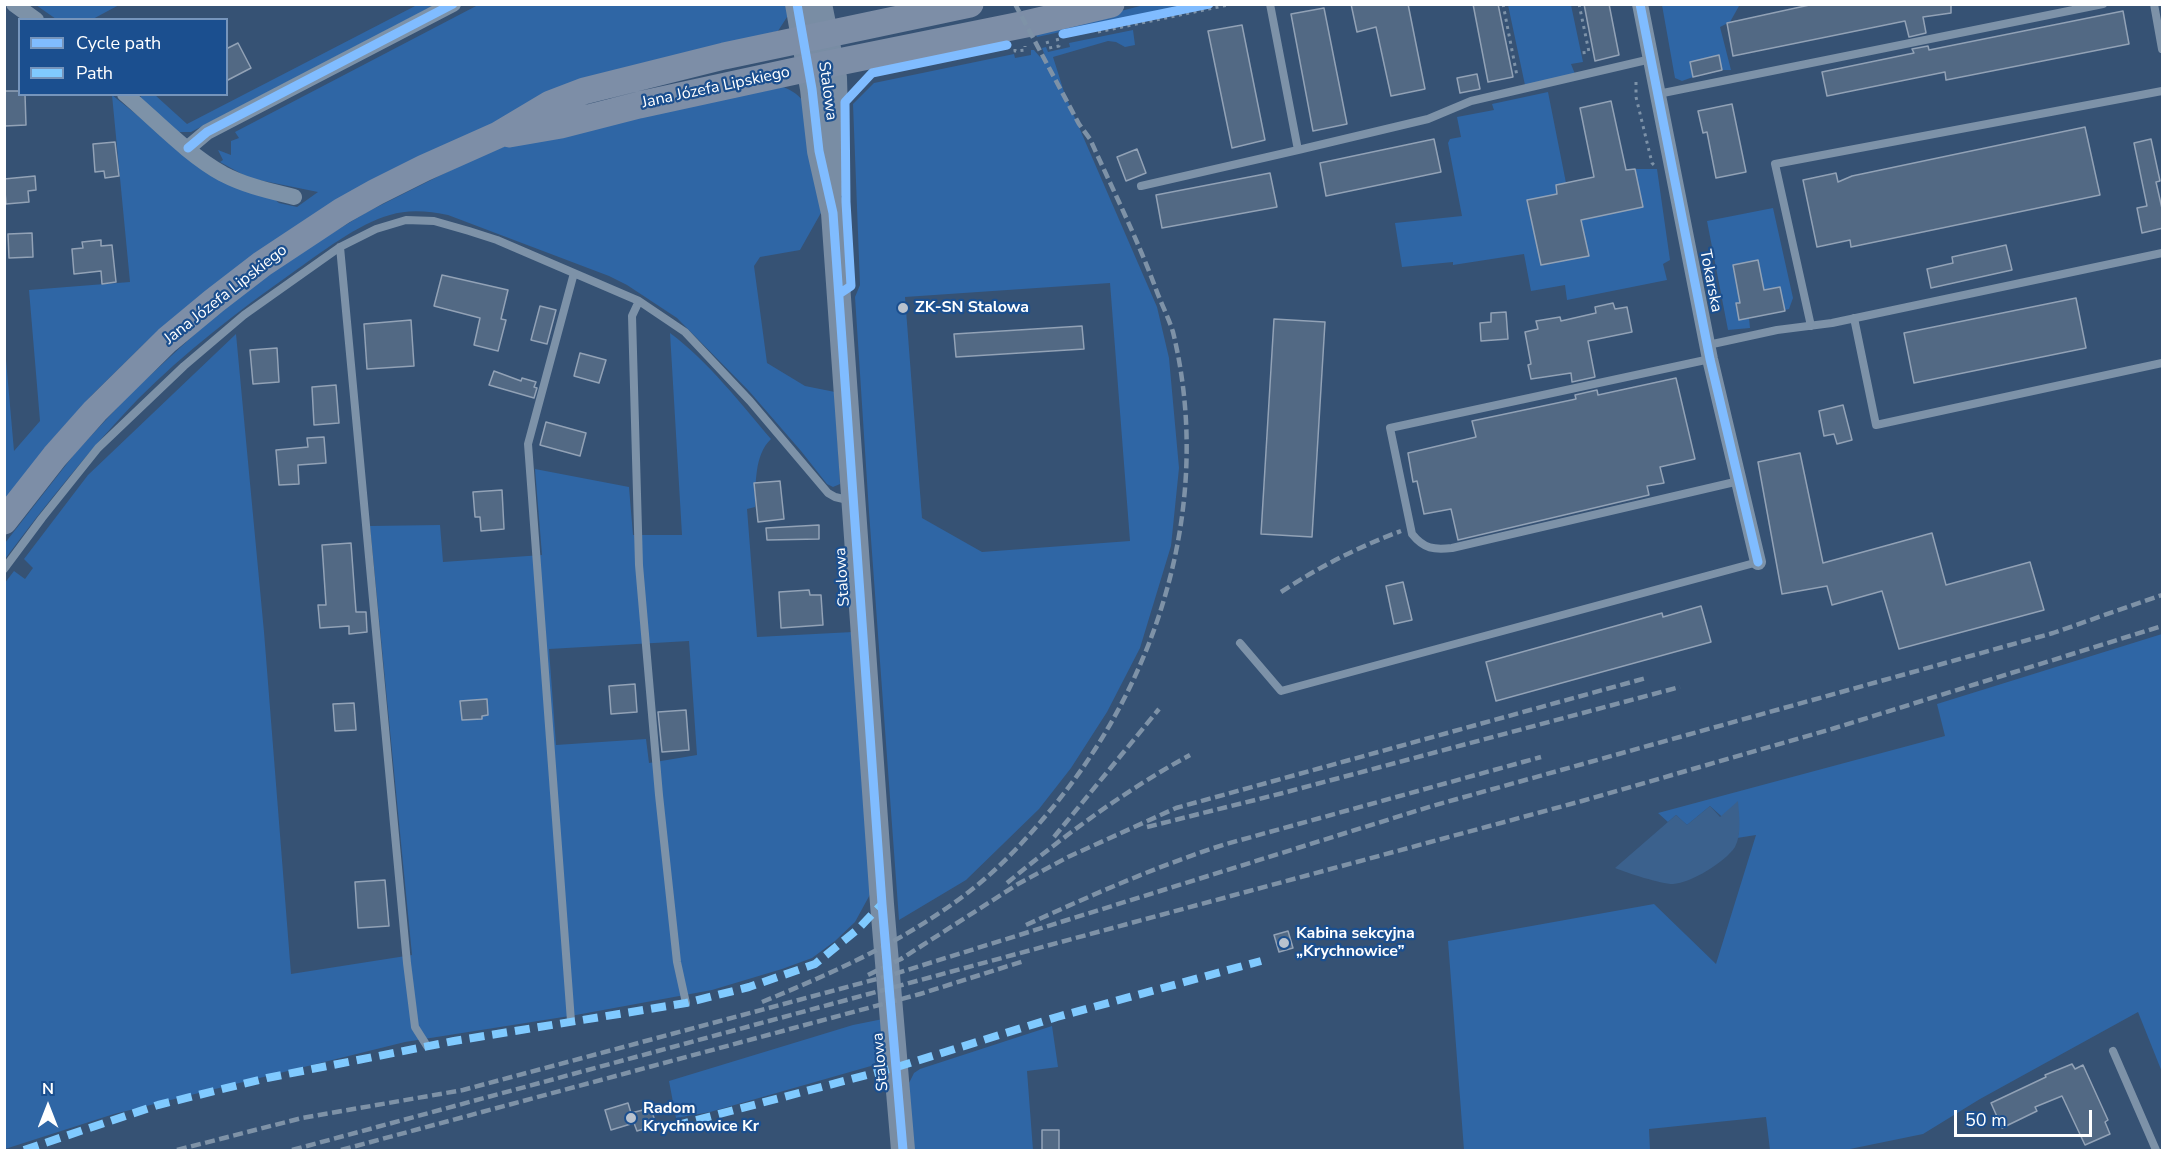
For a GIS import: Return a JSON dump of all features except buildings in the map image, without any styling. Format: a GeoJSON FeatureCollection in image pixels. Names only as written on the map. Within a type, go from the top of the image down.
{"type":"FeatureCollection","features":[{"type":"Feature","properties":{"kind":"main road","name":"Jana Józefa Lipskiego"},"geometry":{"type":"LineString","coordinates":[[4,521],[55,456],[115,390],[167,340],[226,291],[293,242],[342,212],[424,168],[498,135],[533,113],[584,91],[673,68],[970,4]]}},
{"type":"Feature","properties":{"kind":"main road","name":"Jana Józefa Lipskiego"},"geometry":{"type":"LineString","coordinates":[[498,135],[561,125],[639,105],[1111,4]]}},
{"type":"Feature","properties":{"kind":"street"},"geometry":{"type":"LineString","coordinates":[[14,4],[33,18]]}},
{"type":"Feature","properties":{"kind":"street"},"geometry":{"type":"LineString","coordinates":[[188,148],[207,132],[453,4]]}},
{"type":"Feature","properties":{"kind":"street","name":"Stalowa"},"geometry":{"type":"LineString","coordinates":[[798,4],[815,38],[821,66],[819,151],[832,213],[882,904],[903,1150]]}},
{"type":"Feature","properties":{"kind":"street","name":"Stalowa"},"geometry":{"type":"LineString","coordinates":[[815,38],[820,4]]}},
{"type":"Feature","properties":{"kind":"street","name":"Tokarska"},"geometry":{"type":"LineString","coordinates":[[1640,4],[1709,352],[1758,562]]}},
{"type":"Feature","properties":{"kind":"street"},"geometry":{"type":"LineString","coordinates":[[127,96],[201,160],[238,181],[258,189],[294,197]]}},
{"type":"Feature","properties":{"kind":"lane"},"geometry":{"type":"LineString","coordinates":[[1270,4],[1298,150]]}},
{"type":"Feature","properties":{"kind":"lane"},"geometry":{"type":"LineString","coordinates":[[1658,94],[2103,4]]}},
{"type":"Feature","properties":{"kind":"lane"},"geometry":{"type":"LineString","coordinates":[[2154,4],[2163,49]]}},
{"type":"Feature","properties":{"kind":"lane"},"geometry":{"type":"LineString","coordinates":[[1141,186],[1428,119],[1471,101],[1651,59]]}},
{"type":"Feature","properties":{"kind":"lane"},"geometry":{"type":"LineString","coordinates":[[1811,326],[1775,164],[2163,90]]}},
{"type":"Feature","properties":{"kind":"lane"},"geometry":{"type":"LineString","coordinates":[[4,569],[98,448],[184,366],[244,315],[340,247],[390,224],[417,219],[434,221],[469,231],[639,301],[685,332],[750,401],[828,493],[853,501]]}},
{"type":"Feature","properties":{"kind":"lane"},"geometry":{"type":"LineString","coordinates":[[340,247],[407,963],[415,1027],[427,1046]]}},
{"type":"Feature","properties":{"kind":"lane"},"geometry":{"type":"LineString","coordinates":[[1739,481],[1452,548],[1435,550],[1420,544],[1412,534],[1390,428],[1709,352],[1777,330],[1854,318],[2163,253]]}},
{"type":"Feature","properties":{"kind":"lane"},"geometry":{"type":"LineString","coordinates":[[571,1021],[528,444],[574,273]]}},
{"type":"Feature","properties":{"kind":"lane"},"geometry":{"type":"LineString","coordinates":[[639,301],[632,316],[639,565],[659,795],[677,962],[686,1003]]}},
{"type":"Feature","properties":{"kind":"lane"},"geometry":{"type":"LineString","coordinates":[[1854,318],[1876,425],[2163,363]]}},
{"type":"Feature","properties":{"kind":"lane"},"geometry":{"type":"LineString","coordinates":[[1240,643],[1281,691],[1758,562]]}},
{"type":"Feature","properties":{"kind":"lane"},"geometry":{"type":"LineString","coordinates":[[2113,1051],[2156,1150]]}},
{"type":"Feature","properties":{"kind":"path"},"geometry":{"type":"LineString","coordinates":[[1092,31],[1209,4]]}},
{"type":"Feature","properties":{"kind":"path"},"geometry":{"type":"LineString","coordinates":[[1092,31],[1233,4]]}},
{"type":"Feature","properties":{"kind":"path"},"geometry":{"type":"LineString","coordinates":[[1503,4],[1520,89]]}},
{"type":"Feature","properties":{"kind":"path"},"geometry":{"type":"LineString","coordinates":[[1579,4],[1588,52],[1581,53]]}},
{"type":"Feature","properties":{"kind":"shaded area"},"geometry":{"type":"Polygon","coordinates":[[[36,5],[119,5],[95,18],[55,18],[36,5]]]}},
{"type":"Feature","properties":{"kind":"shaded area"},"geometry":{"type":"Polygon","coordinates":[[[417,5],[435,5],[191,132],[177,132],[140,98],[141,96],[156,96],[187,124],[417,5]]]}},
{"type":"Feature","properties":{"kind":"shaded area"},"geometry":{"type":"Polygon","coordinates":[[[478,5],[790,5],[787,17],[778,31],[586,83],[147,341],[92,395],[48,444],[5,501],[4,337],[14,451],[40,421],[29,290],[130,282],[112,96],[151,126],[279,203],[297,207],[318,192],[249,178],[220,162],[223,160],[218,150],[231,155],[231,141],[239,138],[235,132],[478,5]]]}},
{"type":"Feature","properties":{"kind":"shaded area"},"geometry":{"type":"Polygon","coordinates":[[[1144,5],[1185,5],[1037,37],[1034,29],[1109,14],[1144,5]]]}},
{"type":"Feature","properties":{"kind":"shaded area"},"geometry":{"type":"Polygon","coordinates":[[[1508,5],[1571,5],[1583,62],[1571,64],[1575,74],[1525,85],[1508,5]]]}},
{"type":"Feature","properties":{"kind":"shaded area"},"geometry":{"type":"Polygon","coordinates":[[[1662,5],[1747,5],[1739,6],[1730,22],[1720,27],[1731,70],[1722,70],[1719,56],[1690,62],[1693,77],[1682,81],[1675,78],[1662,5]]]}},
{"type":"Feature","properties":{"kind":"shaded area"},"geometry":{"type":"Polygon","coordinates":[[[1133,30],[1135,45],[1125,47],[1108,41],[1053,57],[1065,95],[1157,307],[1169,358],[1179,468],[1171,546],[1140,648],[1107,712],[1071,768],[1039,809],[966,880],[899,920],[855,297],[860,285],[853,104],[874,83],[1014,54],[1015,58],[1031,55],[1031,50],[1034,50],[1040,57],[1045,56],[1042,48],[1046,47],[1048,52],[1070,47],[1069,43],[1133,30]],[[1110,283],[905,297],[922,518],[982,552],[1130,541],[1110,283]]]}},
{"type":"Feature","properties":{"kind":"shaded area"},"geometry":{"type":"Polygon","coordinates":[[[776,85],[792,91],[804,102],[822,211],[800,250],[760,257],[754,266],[767,363],[805,386],[835,392],[840,484],[833,487],[827,484],[749,391],[677,318],[627,285],[609,276],[448,215],[411,211],[378,219],[340,240],[252,302],[174,365],[103,437],[52,497],[5,559],[5,543],[76,452],[130,394],[210,320],[291,258],[367,212],[496,149],[776,85]]]}},
{"type":"Feature","properties":{"kind":"shaded area"},"geometry":{"type":"Polygon","coordinates":[[[1548,92],[1566,183],[1635,169],[1657,169],[1670,260],[1663,264],[1667,280],[1567,300],[1565,285],[1531,291],[1524,254],[1453,265],[1453,262],[1402,267],[1395,223],[1462,216],[1448,143],[1450,139],[1461,137],[1457,117],[1494,110],[1492,104],[1548,92]]]}},
{"type":"Feature","properties":{"kind":"shaded area"},"geometry":{"type":"Polygon","coordinates":[[[1773,208],[1793,298],[1789,309],[1749,318],[1750,328],[1728,330],[1707,221],[1773,208]]]}},
{"type":"Feature","properties":{"kind":"shaded area"},"geometry":{"type":"Polygon","coordinates":[[[670,333],[711,370],[771,439],[761,453],[759,461],[755,507],[747,509],[757,637],[853,632],[873,889],[855,922],[835,941],[812,958],[712,990],[576,1015],[405,1042],[114,1114],[5,1149],[4,584],[14,571],[25,579],[33,568],[24,559],[88,475],[236,334],[264,632],[291,974],[412,955],[370,526],[440,525],[443,562],[542,555],[535,469],[629,487],[633,535],[682,535],[670,333]],[[689,641],[549,649],[556,745],[646,739],[649,763],[697,755],[689,641]]]}},
{"type":"Feature","properties":{"kind":"shaded area"},"geometry":{"type":"Polygon","coordinates":[[[2162,634],[2162,1072],[2138,1012],[1980,1099],[1923,1134],[1845,1150],[1770,1150],[1766,1117],[1649,1129],[1650,1150],[1464,1150],[1448,941],[1654,904],[1716,964],[1756,835],[1737,838],[1739,832],[1710,806],[1687,825],[1676,815],[1668,822],[1658,813],[1945,736],[1937,704],[2162,634]]]}},
{"type":"Feature","properties":{"kind":"shaded area"},"geometry":{"type":"Polygon","coordinates":[[[1738,801],[1739,830],[1735,847],[1724,859],[1698,876],[1680,883],[1668,884],[1615,868],[1676,815],[1687,825],[1710,806],[1720,817],[1738,801]]]}},
{"type":"Feature","properties":{"kind":"shaded area"},"geometry":{"type":"Polygon","coordinates":[[[883,1019],[882,1057],[871,1066],[710,1112],[676,1118],[669,1081],[853,1025],[883,1019]]]}},
{"type":"Feature","properties":{"kind":"shaded area"},"geometry":{"type":"Polygon","coordinates":[[[1052,1026],[1058,1067],[1027,1071],[1033,1150],[913,1150],[909,1083],[914,1073],[920,1069],[1052,1026]]]}},
{"type":"Feature","properties":{"kind":"railway"},"geometry":{"type":"LineString","coordinates":[[762,1002],[843,967],[896,940],[946,909],[990,875],[1008,857],[1043,819],[1083,767],[1117,712],[1145,653],[1166,591],[1180,527],[1186,463],[1184,397],[1173,332],[1142,253],[1090,139],[1079,124],[1015,4]]}},
{"type":"Feature","properties":{"kind":"railway"},"geometry":{"type":"LineString","coordinates":[[1281,592],[1339,558],[1401,531]]}},
{"type":"Feature","properties":{"kind":"railway"},"geometry":{"type":"LineString","coordinates":[[177,1150],[302,1118],[463,1090],[888,976],[1432,806],[2053,633],[2162,595]]}},
{"type":"Feature","properties":{"kind":"railway"},"geometry":{"type":"LineString","coordinates":[[292,1150],[1582,801],[1835,728],[2162,626]]}},
{"type":"Feature","properties":{"kind":"railway"},"geometry":{"type":"LineString","coordinates":[[868,975],[901,959],[1018,884],[1068,857],[1176,808],[1646,678]]}},
{"type":"Feature","properties":{"kind":"railway"},"geometry":{"type":"LineString","coordinates":[[1147,827],[1680,687]]}},
{"type":"Feature","properties":{"kind":"railway"},"geometry":{"type":"LineString","coordinates":[[1054,837],[1159,709]]}},
{"type":"Feature","properties":{"kind":"railway"},"geometry":{"type":"LineString","coordinates":[[1007,883],[1096,814],[1142,783],[1190,755]]}},
{"type":"Feature","properties":{"kind":"railway"},"geometry":{"type":"LineString","coordinates":[[1026,925],[1150,871],[1226,844],[1541,757]]}},
{"type":"Feature","properties":{"kind":"railway"},"geometry":{"type":"LineString","coordinates":[[341,1150],[920,994],[1024,961]]}},
{"type":"Feature","properties":{"kind":"marked path"},"geometry":{"type":"LineString","coordinates":[[24,1150],[158,1105],[267,1078],[454,1041],[686,1003],[749,987],[815,964],[858,929],[882,904]]}},
{"type":"Feature","properties":{"kind":"marked path"},"geometry":{"type":"LineString","coordinates":[[674,1126],[897,1067],[1057,1017],[1261,961]]}},
{"type":"Feature","properties":{"kind":"cycle path"},"geometry":{"type":"LineString","coordinates":[[188,148],[207,132],[453,4]]}},
{"type":"Feature","properties":{"kind":"cycle path"},"geometry":{"type":"LineString","coordinates":[[797,4],[812,89],[819,151],[833,213],[882,904],[903,1150]]}},
{"type":"Feature","properties":{"kind":"cycle path"},"geometry":{"type":"LineString","coordinates":[[1063,34],[1209,4]]}},
{"type":"Feature","properties":{"kind":"cycle path"},"geometry":{"type":"LineString","coordinates":[[1640,4],[1710,359],[1758,562]]}},
{"type":"Feature","properties":{"kind":"cycle path"},"geometry":{"type":"LineString","coordinates":[[839,294],[851,286],[846,202],[845,102],[872,73],[1007,45]]}},
{"type":"Feature","properties":{"kind":"place","name":"ZK-SN Stalowa"},"geometry":{"type":"Point","coordinates":[903,308]}},
{"type":"Feature","properties":{"kind":"place","name":"Kabina sekcyjna „Krychnowice”"},"geometry":{"type":"Point","coordinates":[1284,943]}},
{"type":"Feature","properties":{"kind":"place","name":"Radom Krychnowice Kr"},"geometry":{"type":"Point","coordinates":[631,1118]}}]}
